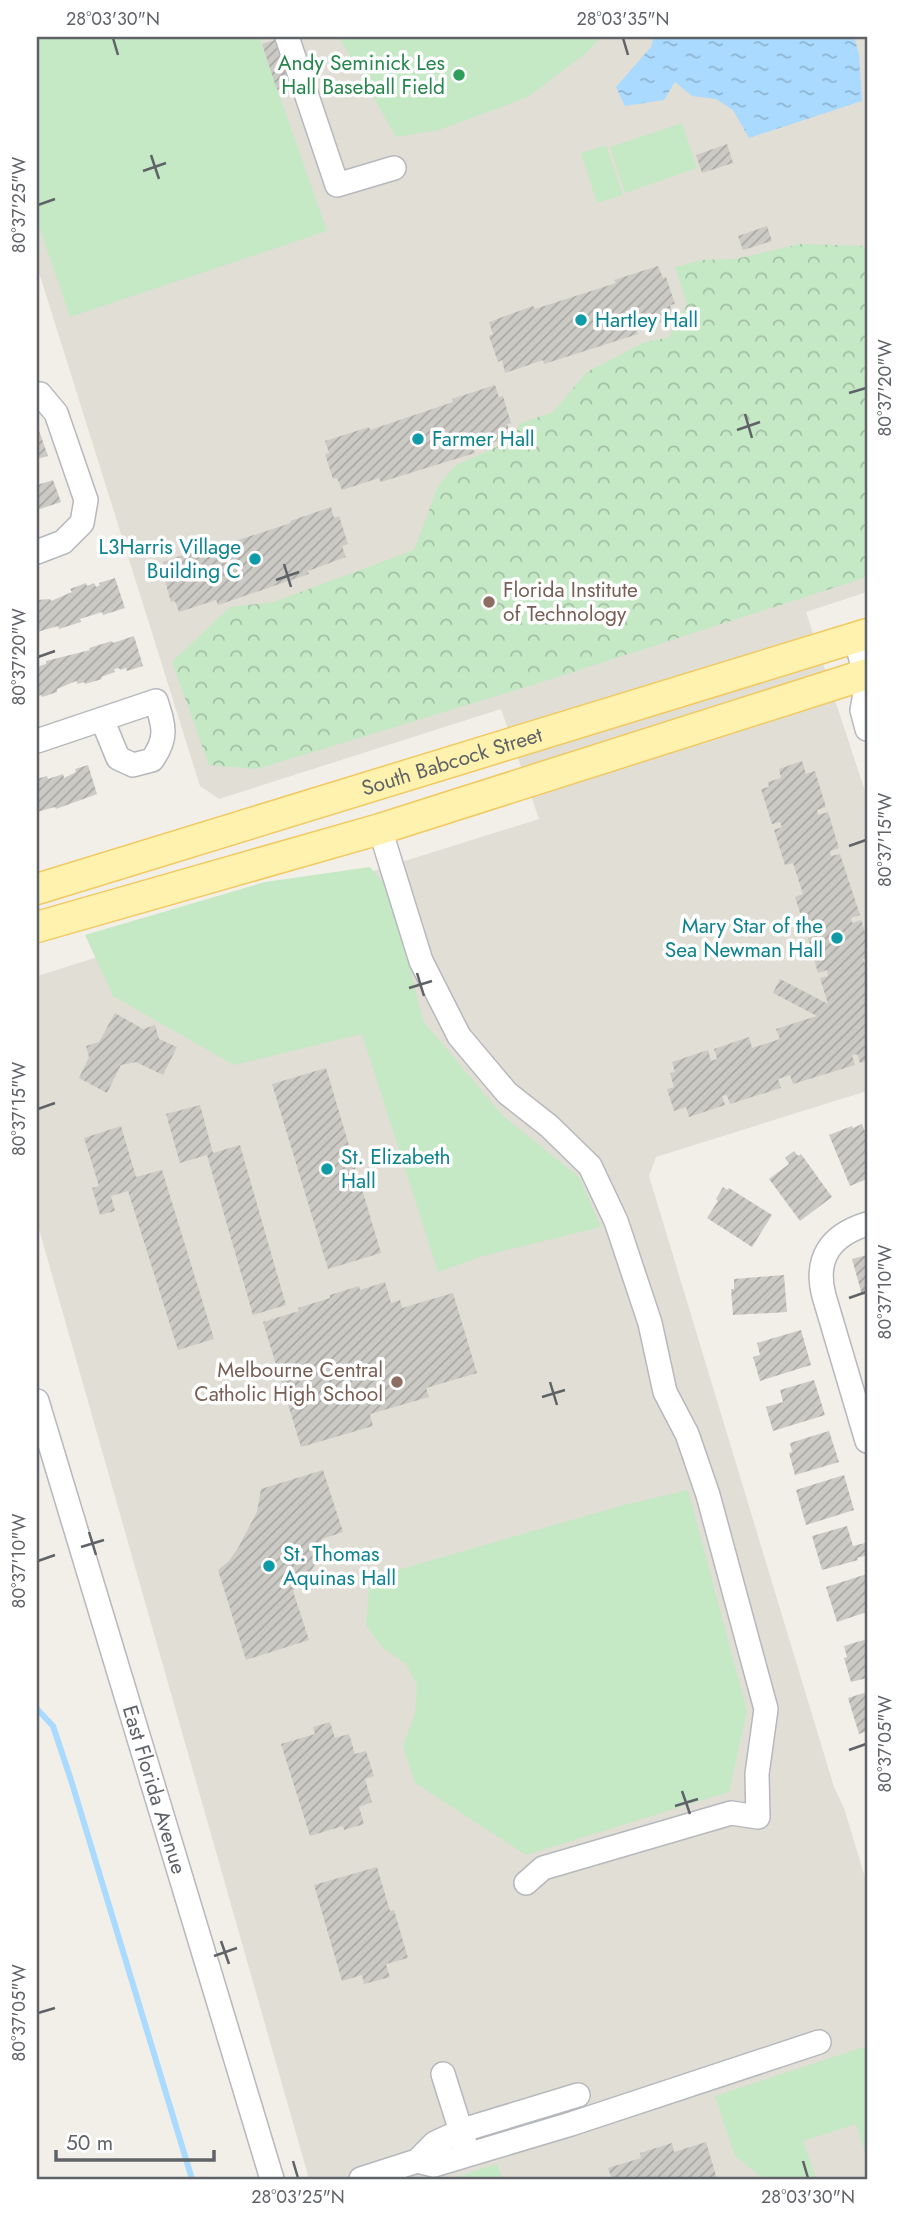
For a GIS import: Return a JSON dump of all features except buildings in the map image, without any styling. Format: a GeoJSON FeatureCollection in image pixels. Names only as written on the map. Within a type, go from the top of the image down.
{"type":"FeatureCollection","features":[{"type":"Feature","properties":{"kind":"main road","name":"South Babcock Street"},"geometry":{"type":"LineString","coordinates":[[37,889],[861,636]]}},
{"type":"Feature","properties":{"kind":"main road","name":"South Babcock Street"},"geometry":{"type":"LineString","coordinates":[[37,927],[380,829],[867,678]]}},
{"type":"Feature","properties":{"kind":"street"},"geometry":{"type":"LineString","coordinates":[[287,37],[337,185],[394,168]]}},
{"type":"Feature","properties":{"kind":"street"},"geometry":{"type":"LineString","coordinates":[[37,394],[40,394],[56,413],[86,500],[82,523],[63,541],[37,552]]}},
{"type":"Feature","properties":{"kind":"street"},"geometry":{"type":"LineString","coordinates":[[861,636],[867,678],[862,710],[867,729]]}},
{"type":"Feature","properties":{"kind":"street"},"geometry":{"type":"LineString","coordinates":[[37,741],[102,719]]}},
{"type":"Feature","properties":{"kind":"street"},"geometry":{"type":"LineString","coordinates":[[380,829],[421,961],[459,1036],[507,1093],[549,1126],[590,1166],[616,1221],[650,1323],[666,1392],[687,1434],[708,1494],[766,1709],[757,1774],[758,1817],[731,1813],[719,1816],[543,1868],[526,1883]]}},
{"type":"Feature","properties":{"kind":"street"},"geometry":{"type":"LineString","coordinates":[[867,1224],[848,1230],[837,1240],[822,1261],[820,1272],[824,1296],[867,1441]]}},
{"type":"Feature","properties":{"kind":"street","name":"East Florida Avenue"},"geometry":{"type":"LineString","coordinates":[[37,1401],[272,2179]]}},
{"type":"Feature","properties":{"kind":"street"},"geometry":{"type":"LineString","coordinates":[[417,2161],[435,2165],[571,2124],[818,2042]]}},
{"type":"Feature","properties":{"kind":"street"},"geometry":{"type":"LineString","coordinates":[[443,2074],[468,2155]]}},
{"type":"Feature","properties":{"kind":"street"},"geometry":{"type":"LineString","coordinates":[[362,2179],[417,2161],[435,2143],[460,2132],[578,2095]]}},
{"type":"Feature","properties":{"kind":"shaded area"},"geometry":{"type":"Polygon","coordinates":[[[37,37],[867,37],[867,592],[806,612],[867,797],[867,1091],[656,1157],[649,1176],[834,1787],[844,1808],[867,1884],[867,2179],[309,2179],[37,1222],[37,976],[539,819],[501,709],[219,799],[200,786],[37,266],[37,37]]]}},
{"type":"Feature","properties":{"kind":"green space"},"geometry":{"type":"Polygon","coordinates":[[[37,37],[259,37],[327,231],[70,317],[37,220],[37,37]]]}},
{"type":"Feature","properties":{"kind":"green space","name":"Andy Seminick Les Hall Baseball Field"},"geometry":{"type":"Polygon","coordinates":[[[339,37],[601,37],[586,53],[528,97],[439,130],[396,137],[339,37]]]}},
{"type":"Feature","properties":{"kind":"green space"},"geometry":{"type":"Polygon","coordinates":[[[682,123],[697,168],[625,193],[610,147],[682,123]]]}},
{"type":"Feature","properties":{"kind":"green space"},"geometry":{"type":"Polygon","coordinates":[[[606,145],[623,195],[597,203],[581,153],[606,145]]]}},
{"type":"Feature","properties":{"kind":"green space"},"geometry":{"type":"Polygon","coordinates":[[[800,244],[867,246],[867,577],[536,684],[257,769],[209,765],[172,662],[230,607],[274,602],[414,550],[438,486],[456,465],[513,440],[519,424],[553,412],[587,372],[643,343],[669,337],[687,304],[675,267],[702,260],[736,259],[800,244]]]}},
{"type":"Feature","properties":{"kind":"green space"},"geometry":{"type":"Polygon","coordinates":[[[370,867],[391,892],[423,1021],[503,1116],[579,1177],[601,1227],[483,1256],[438,1272],[362,1034],[234,1065],[113,996],[85,935],[265,882],[370,867]]]}},
{"type":"Feature","properties":{"kind":"green space"},"geometry":{"type":"Polygon","coordinates":[[[688,1490],[747,1711],[729,1792],[526,1855],[415,1783],[403,1746],[415,1713],[417,1685],[406,1664],[382,1647],[366,1625],[370,1578],[620,1506],[688,1490]]]}},
{"type":"Feature","properties":{"kind":"green space"},"geometry":{"type":"Polygon","coordinates":[[[867,2046],[867,2158],[856,2124],[803,2141],[816,2179],[764,2179],[735,2156],[715,2096],[867,2046]]]}},
{"type":"Feature","properties":{"kind":"green space"},"geometry":{"type":"Polygon","coordinates":[[[497,2164],[502,2179],[450,2179],[497,2164]]]}},
{"type":"Feature","properties":{"kind":"water"},"geometry":{"type":"Polygon","coordinates":[[[654,37],[854,37],[859,54],[862,101],[749,138],[733,110],[716,99],[692,96],[675,82],[664,100],[625,106],[616,87],[651,47],[654,37]]]}},
{"type":"Feature","properties":{"kind":"waterway"},"geometry":{"type":"LineString","coordinates":[[37,1709],[53,1726],[71,1780],[192,2179]]}},
{"type":"Feature","properties":{"kind":"place","name":"Andy Seminick Les Hall Baseball Field"},"geometry":{"type":"Point","coordinates":[459,75]}},
{"type":"Feature","properties":{"kind":"place","name":"Hartley Hall"},"geometry":{"type":"Point","coordinates":[581,320]}},
{"type":"Feature","properties":{"kind":"place","name":"Farmer Hall"},"geometry":{"type":"Point","coordinates":[418,439]}},
{"type":"Feature","properties":{"kind":"place","name":"L3Harris Village Building C"},"geometry":{"type":"Point","coordinates":[255,559]}},
{"type":"Feature","properties":{"kind":"place","name":"Florida Institute of Technology"},"geometry":{"type":"Point","coordinates":[489,602]}},
{"type":"Feature","properties":{"kind":"place","name":"Mary Star of the Sea Newman Hall"},"geometry":{"type":"Point","coordinates":[837,938]}},
{"type":"Feature","properties":{"kind":"place","name":"St. Elizabeth Hall"},"geometry":{"type":"Point","coordinates":[327,1169]}},
{"type":"Feature","properties":{"kind":"place","name":"Melbourne Central Catholic High School"},"geometry":{"type":"Point","coordinates":[397,1382]}},
{"type":"Feature","properties":{"kind":"place","name":"St. Thomas Aquinas Hall"},"geometry":{"type":"Point","coordinates":[269,1566]}}]}
